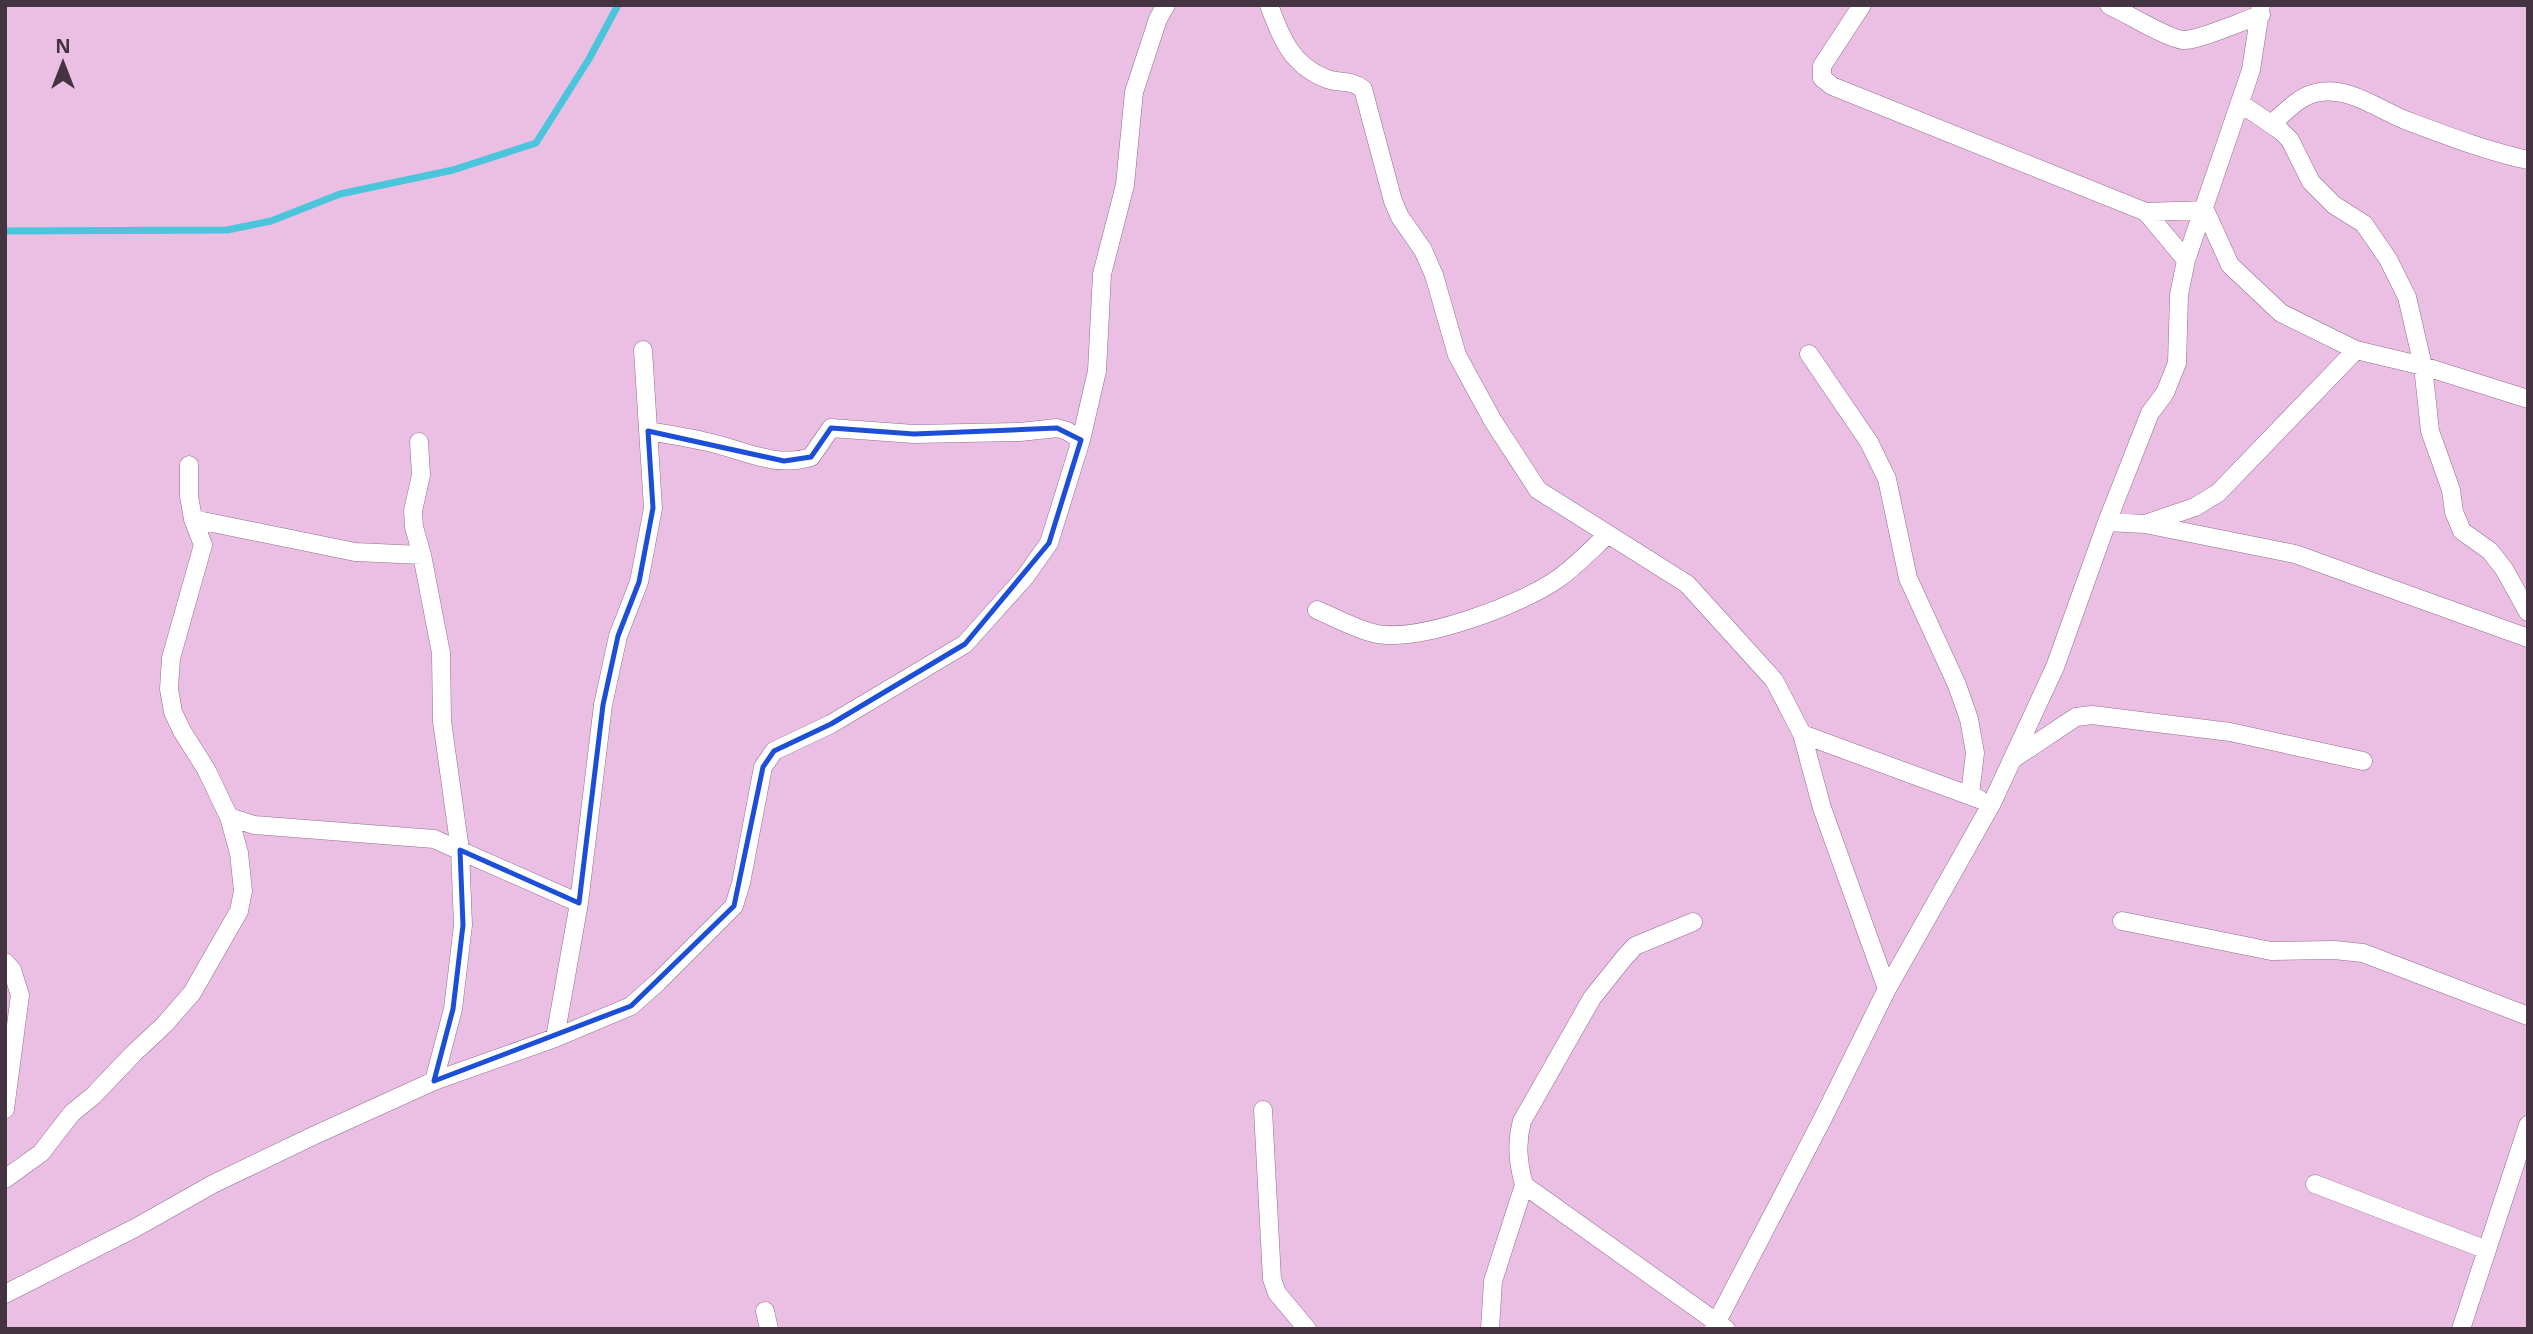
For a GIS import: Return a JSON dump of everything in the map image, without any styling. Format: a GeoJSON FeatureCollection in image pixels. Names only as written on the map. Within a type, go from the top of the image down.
{"type":"FeatureCollection","features":[{"type":"Feature","properties":{"kind":"street"},"geometry":{"type":"LineString","coordinates":[[5,1294],[135,1228],[213,1184],[434,1081],[555,1038],[631,1006],[659,982],[734,906],[741,883],[763,767],[774,751],[831,724],[965,644],[1025,577],[1049,543],[1081,440],[1097,372],[1102,274],[1125,185],[1135,92],[1158,19],[1166,5]]}},
{"type":"Feature","properties":{"kind":"street"},"geometry":{"type":"LineString","coordinates":[[1269,5],[1283,42],[1297,62],[1330,80],[1354,83],[1363,89],[1393,201],[1400,217],[1423,250],[1434,275],[1457,355],[1538,490],[1687,584],[1774,680],[1802,734],[1822,808],[1887,989]]}},
{"type":"Feature","properties":{"kind":"street"},"geometry":{"type":"LineString","coordinates":[[1862,5],[1822,66],[1822,78],[1832,86],[2146,212],[2205,210]]}},
{"type":"Feature","properties":{"kind":"street"},"geometry":{"type":"LineString","coordinates":[[2109,5],[2164,34],[2185,40],[2207,36],[2261,10]]}},
{"type":"Feature","properties":{"kind":"street"},"geometry":{"type":"LineString","coordinates":[[1524,1185],[1718,1327],[1887,989],[1992,803],[2055,667],[2150,413],[2165,393],[2177,363],[2179,295],[2186,260],[2251,70],[2261,10]]}},
{"type":"Feature","properties":{"kind":"street"},"geometry":{"type":"LineString","coordinates":[[2272,124],[2311,93],[2345,93],[2403,119],[2466,142],[2528,160]]}},
{"type":"Feature","properties":{"kind":"street"},"geometry":{"type":"LineString","coordinates":[[2240,103],[2272,124],[2290,140],[2311,182],[2334,205],[2364,224],[2388,259],[2407,297],[2423,366],[2430,431],[2451,490],[2454,512],[2462,531],[2490,551],[2504,569],[2528,612]]}},
{"type":"Feature","properties":{"kind":"street"},"geometry":{"type":"LineString","coordinates":[[2205,210],[2230,265],[2281,313],[2356,350],[2423,366],[2528,398]]}},
{"type":"Feature","properties":{"kind":"street"},"geometry":{"type":"LineString","coordinates":[[2146,212],[2186,260]]}},
{"type":"Feature","properties":{"kind":"street"},"geometry":{"type":"LineString","coordinates":[[555,1038],[579,903],[603,705],[618,636],[639,582],[653,508],[643,350]]}},
{"type":"Feature","properties":{"kind":"street"},"geometry":{"type":"LineString","coordinates":[[2145,524],[2195,507],[2218,493],[2356,350]]}},
{"type":"Feature","properties":{"kind":"street"},"geometry":{"type":"LineString","coordinates":[[1809,354],[1869,442],[1887,479],[1908,578],[1957,685],[1969,719],[1975,753],[1970,795]]}},
{"type":"Feature","properties":{"kind":"street"},"geometry":{"type":"LineString","coordinates":[[648,431],[705,441],[754,457],[784,461],[811,457],[831,428],[914,434],[1020,432],[1057,428],[1081,440]]}},
{"type":"Feature","properties":{"kind":"street"},"geometry":{"type":"LineString","coordinates":[[419,442],[421,475],[413,511],[414,527],[422,555],[440,653],[442,721],[460,850],[463,925],[453,1009],[434,1081]]}},
{"type":"Feature","properties":{"kind":"street"},"geometry":{"type":"LineString","coordinates":[[5,1179],[41,1153],[72,1113],[93,1096],[192,993],[239,911],[243,891],[239,853],[229,817],[206,769],[173,712],[169,689],[172,658],[203,545],[189,496],[188,465]]}},
{"type":"Feature","properties":{"kind":"street"},"geometry":{"type":"LineString","coordinates":[[194,519],[355,552],[422,555]]}},
{"type":"Feature","properties":{"kind":"street"},"geometry":{"type":"LineString","coordinates":[[2108,522],[2145,524],[2295,554],[2528,638]]}},
{"type":"Feature","properties":{"kind":"street"},"geometry":{"type":"LineString","coordinates":[[1317,610],[1376,634],[1396,635],[1470,619],[1520,600],[1559,578],[1607,535]]}},
{"type":"Feature","properties":{"kind":"street"},"geometry":{"type":"LineString","coordinates":[[2013,759],[2076,717],[2092,715],[2230,732],[2363,761]]}},
{"type":"Feature","properties":{"kind":"street"},"geometry":{"type":"LineString","coordinates":[[1802,734],[1992,803]]}},
{"type":"Feature","properties":{"kind":"street"},"geometry":{"type":"LineString","coordinates":[[229,817],[254,825],[434,839],[579,903]]}},
{"type":"Feature","properties":{"kind":"street"},"geometry":{"type":"LineString","coordinates":[[239,853],[254,825]]}},
{"type":"Feature","properties":{"kind":"street"},"geometry":{"type":"LineString","coordinates":[[2122,921],[2272,951],[2334,950],[2363,953],[2528,1016]]}},
{"type":"Feature","properties":{"kind":"street"},"geometry":{"type":"LineString","coordinates":[[1490,1329],[1493,1281],[1524,1185],[1517,1161],[1518,1136],[1522,1121],[1592,998],[1635,946],[1693,922]]}},
{"type":"Feature","properties":{"kind":"street"},"geometry":{"type":"LineString","coordinates":[[5,962],[12,970],[20,995],[5,1108]]}},
{"type":"Feature","properties":{"kind":"street"},"geometry":{"type":"LineString","coordinates":[[1263,1110],[1272,1279],[1277,1293],[1307,1329]]}},
{"type":"Feature","properties":{"kind":"street"},"geometry":{"type":"LineString","coordinates":[[2461,1329],[2528,1125]]}},
{"type":"Feature","properties":{"kind":"street"},"geometry":{"type":"LineString","coordinates":[[2315,1184],[2487,1250]]}},
{"type":"Feature","properties":{"kind":"street"},"geometry":{"type":"LineString","coordinates":[[765,1311],[769,1329]]}},
{"type":"Feature","properties":{"kind":"highlighted area"},"geometry":{"type":"Polygon","coordinates":[[[831,428],[914,434],[1057,428],[1081,440],[1049,543],[965,644],[831,724],[774,751],[763,767],[734,906],[631,1006],[434,1081],[453,1009],[463,925],[460,850],[579,903],[603,705],[618,636],[639,582],[653,508],[648,431],[784,461],[811,457],[831,428]]]}},
{"type":"Feature","properties":{"kind":"waterway"},"geometry":{"type":"LineString","coordinates":[[5,231],[227,230],[271,221],[340,194],[453,170],[536,143],[589,59],[618,5]]}}]}
